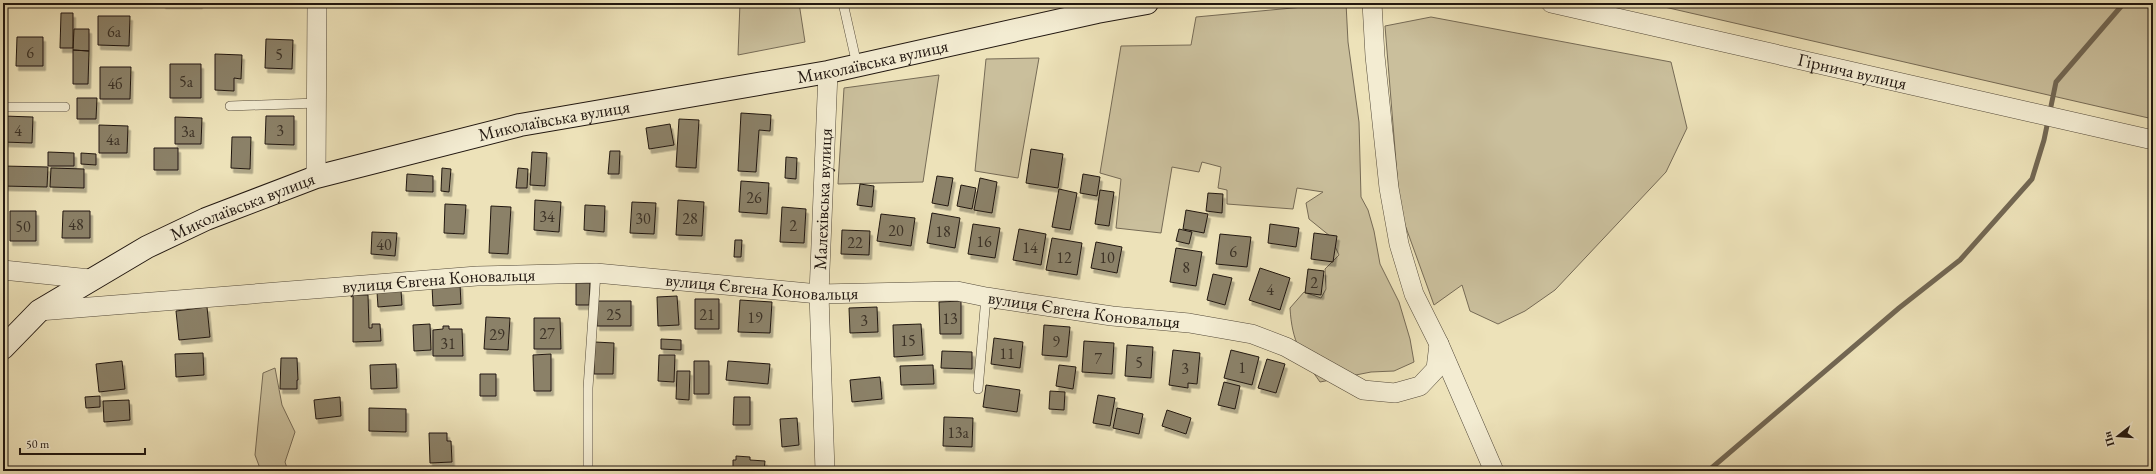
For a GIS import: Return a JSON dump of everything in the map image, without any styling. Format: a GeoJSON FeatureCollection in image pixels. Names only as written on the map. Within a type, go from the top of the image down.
{"type":"FeatureCollection","features":[{"type":"Feature","properties":{"kind":"main road","name":"Миколаївська вулиця"},"geometry":{"type":"LineString","coordinates":[[3,348],[39,311],[90,279],[147,247],[206,218],[316,177],[520,125],[828,72],[1093,8],[1147,3]]}},
{"type":"Feature","properties":{"kind":"street"},"geometry":{"type":"LineString","coordinates":[[316,177],[317,3]]}},
{"type":"Feature","properties":{"kind":"street"},"geometry":{"type":"LineString","coordinates":[[1372,3],[1375,56],[1389,188],[1399,244],[1414,294],[1439,344],[1494,471]]}},
{"type":"Feature","properties":{"kind":"street","name":"Гірнича вулиця"},"geometry":{"type":"LineString","coordinates":[[1551,3],[2153,140]]}},
{"type":"Feature","properties":{"kind":"street","name":"Малехівська вулиця"},"geometry":{"type":"LineString","coordinates":[[825,471],[819,294],[828,72]]}},
{"type":"Feature","properties":{"kind":"street"},"geometry":{"type":"LineString","coordinates":[[3,270],[90,279]]}},
{"type":"Feature","properties":{"kind":"street","name":"вулиця Євгена Коновальця"},"geometry":{"type":"LineString","coordinates":[[39,311],[477,276],[596,273],[819,294],[957,291],[986,297],[1112,316],[1188,323],[1252,334],[1286,347],[1363,390],[1395,393],[1420,386],[1436,368],[1439,344]]}},
{"type":"Feature","properties":{"kind":"lane"},"geometry":{"type":"LineString","coordinates":[[843,3],[857,65]]}},
{"type":"Feature","properties":{"kind":"lane"},"geometry":{"type":"LineString","coordinates":[[230,106],[317,103]]}},
{"type":"Feature","properties":{"kind":"lane"},"geometry":{"type":"LineString","coordinates":[[3,107],[65,107]]}},
{"type":"Feature","properties":{"kind":"lane"},"geometry":{"type":"LineString","coordinates":[[588,471],[588,388],[596,273]]}},
{"type":"Feature","properties":{"kind":"lane"},"geometry":{"type":"LineString","coordinates":[[978,389],[986,297]]}},
{"type":"Feature","properties":{"kind":"shaded area"},"geometry":{"type":"Polygon","coordinates":[[[740,3],[799,3],[805,42],[738,55],[740,3]]]}},
{"type":"Feature","properties":{"kind":"shaded area"},"geometry":{"type":"Polygon","coordinates":[[[1346,3],[1348,42],[1359,122],[1361,197],[1368,210],[1374,231],[1380,264],[1399,302],[1410,339],[1414,362],[1394,371],[1371,372],[1320,382],[1303,356],[1295,339],[1290,308],[1304,292],[1321,298],[1326,289],[1325,269],[1339,255],[1330,236],[1309,219],[1306,203],[1323,192],[1297,188],[1293,209],[1227,204],[1227,190],[1218,188],[1221,167],[1202,162],[1199,172],[1172,167],[1161,233],[1116,228],[1121,179],[1100,173],[1121,46],[1191,45],[1196,17],[1346,3]]]}},
{"type":"Feature","properties":{"kind":"shaded area"},"geometry":{"type":"Polygon","coordinates":[[[1647,3],[2153,3],[2153,119],[1647,3]]]}},
{"type":"Feature","properties":{"kind":"shaded area"},"geometry":{"type":"Polygon","coordinates":[[[1431,17],[1671,62],[1687,128],[1666,172],[1555,290],[1525,311],[1498,324],[1470,311],[1462,285],[1434,305],[1400,211],[1385,26],[1431,17]]]}},
{"type":"Feature","properties":{"kind":"shaded area"},"geometry":{"type":"Polygon","coordinates":[[[1039,58],[1018,178],[975,171],[986,59],[1039,58]]]}},
{"type":"Feature","properties":{"kind":"shaded area"},"geometry":{"type":"Polygon","coordinates":[[[939,75],[923,182],[838,184],[844,88],[939,75]]]}},
{"type":"Feature","properties":{"kind":"shaded area"},"geometry":{"type":"Polygon","coordinates":[[[275,368],[282,405],[295,432],[285,462],[288,471],[261,471],[255,455],[263,373],[275,368]]]}},
{"type":"Feature","properties":{"kind":"building"},"geometry":{"type":"Polygon","coordinates":[[[200,3],[200,4],[163,4],[200,3]]]}},
{"type":"Feature","properties":{"kind":"building"},"geometry":{"type":"Polygon","coordinates":[[[61,13],[73,13],[73,48],[60,48],[61,13]]]}},
{"type":"Feature","properties":{"kind":"building"},"geometry":{"type":"Polygon","coordinates":[[[98,16],[130,16],[129,46],[98,45],[98,16]]]}},
{"type":"Feature","properties":{"kind":"building"},"geometry":{"type":"Polygon","coordinates":[[[74,29],[89,29],[89,51],[73,50],[74,29]]]}},
{"type":"Feature","properties":{"kind":"building"},"geometry":{"type":"Polygon","coordinates":[[[17,37],[43,37],[43,66],[16,66],[17,37]]]}},
{"type":"Feature","properties":{"kind":"building"},"geometry":{"type":"Polygon","coordinates":[[[266,39],[293,40],[292,69],[265,68],[266,39]]]}},
{"type":"Feature","properties":{"kind":"building"},"geometry":{"type":"Polygon","coordinates":[[[73,50],[89,51],[88,84],[73,84],[73,50]]]}},
{"type":"Feature","properties":{"kind":"building"},"geometry":{"type":"Polygon","coordinates":[[[215,54],[242,55],[241,79],[234,78],[234,91],[215,90],[215,54]]]}},
{"type":"Feature","properties":{"kind":"building"},"geometry":{"type":"Polygon","coordinates":[[[170,64],[201,64],[201,98],[170,98],[170,64]]]}},
{"type":"Feature","properties":{"kind":"building"},"geometry":{"type":"Polygon","coordinates":[[[100,67],[131,67],[130,99],[100,99],[100,67]]]}},
{"type":"Feature","properties":{"kind":"building"},"geometry":{"type":"Polygon","coordinates":[[[77,98],[97,98],[96,119],[77,119],[77,98]]]}},
{"type":"Feature","properties":{"kind":"building"},"geometry":{"type":"Polygon","coordinates":[[[741,113],[771,115],[770,131],[759,130],[756,172],[738,171],[741,113]]]}},
{"type":"Feature","properties":{"kind":"building"},"geometry":{"type":"Polygon","coordinates":[[[3,116],[33,117],[32,143],[3,142],[3,116]]]}},
{"type":"Feature","properties":{"kind":"building"},"geometry":{"type":"Polygon","coordinates":[[[266,116],[294,116],[294,145],[265,144],[266,116]]]}},
{"type":"Feature","properties":{"kind":"building"},"geometry":{"type":"Polygon","coordinates":[[[175,117],[202,118],[201,144],[175,144],[175,117]]]}},
{"type":"Feature","properties":{"kind":"building"},"geometry":{"type":"Polygon","coordinates":[[[679,119],[699,120],[696,168],[676,167],[679,119]]]}},
{"type":"Feature","properties":{"kind":"building"},"geometry":{"type":"Polygon","coordinates":[[[670,124],[674,145],[649,149],[646,128],[670,124]]]}},
{"type":"Feature","properties":{"kind":"building"},"geometry":{"type":"Polygon","coordinates":[[[99,125],[128,126],[127,153],[99,153],[99,125]]]}},
{"type":"Feature","properties":{"kind":"building"},"geometry":{"type":"Polygon","coordinates":[[[232,137],[251,137],[250,169],[231,168],[232,137]]]}},
{"type":"Feature","properties":{"kind":"building"},"geometry":{"type":"Polygon","coordinates":[[[154,148],[178,148],[178,170],[154,170],[154,148]]]}},
{"type":"Feature","properties":{"kind":"building"},"geometry":{"type":"Polygon","coordinates":[[[1031,149],[1063,154],[1058,188],[1026,183],[1031,149]]]}},
{"type":"Feature","properties":{"kind":"building"},"geometry":{"type":"Polygon","coordinates":[[[610,151],[620,151],[619,174],[608,174],[610,151]]]}},
{"type":"Feature","properties":{"kind":"building"},"geometry":{"type":"Polygon","coordinates":[[[48,152],[74,153],[74,166],[48,166],[48,152]]]}},
{"type":"Feature","properties":{"kind":"building"},"geometry":{"type":"Polygon","coordinates":[[[532,152],[547,153],[545,186],[530,185],[532,152]]]}},
{"type":"Feature","properties":{"kind":"building"},"geometry":{"type":"Polygon","coordinates":[[[81,153],[96,154],[96,165],[81,164],[81,153]]]}},
{"type":"Feature","properties":{"kind":"building"},"geometry":{"type":"Polygon","coordinates":[[[786,157],[797,158],[796,179],[785,178],[786,157]]]}},
{"type":"Feature","properties":{"kind":"building"},"geometry":{"type":"Polygon","coordinates":[[[3,166],[48,167],[47,187],[3,186],[3,166]]]}},
{"type":"Feature","properties":{"kind":"building"},"geometry":{"type":"Polygon","coordinates":[[[51,168],[84,169],[84,188],[50,187],[51,168]]]}},
{"type":"Feature","properties":{"kind":"building"},"geometry":{"type":"Polygon","coordinates":[[[442,168],[451,169],[449,192],[441,191],[442,168]]]}},
{"type":"Feature","properties":{"kind":"building"},"geometry":{"type":"Polygon","coordinates":[[[518,168],[528,169],[527,188],[516,188],[518,168]]]}},
{"type":"Feature","properties":{"kind":"building"},"geometry":{"type":"Polygon","coordinates":[[[407,174],[433,176],[433,192],[406,191],[407,174]]]}},
{"type":"Feature","properties":{"kind":"building"},"geometry":{"type":"Polygon","coordinates":[[[1083,174],[1100,177],[1097,196],[1080,193],[1083,174]]]}},
{"type":"Feature","properties":{"kind":"building"},"geometry":{"type":"Polygon","coordinates":[[[937,176],[953,178],[948,206],[932,203],[937,176]]]}},
{"type":"Feature","properties":{"kind":"building"},"geometry":{"type":"Polygon","coordinates":[[[980,178],[997,182],[992,213],[974,210],[980,178]]]}},
{"type":"Feature","properties":{"kind":"building"},"geometry":{"type":"Polygon","coordinates":[[[741,181],[769,183],[767,214],[739,212],[741,181]]]}},
{"type":"Feature","properties":{"kind":"building"},"geometry":{"type":"Polygon","coordinates":[[[860,184],[874,186],[872,207],[857,205],[860,184]]]}},
{"type":"Feature","properties":{"kind":"building"},"geometry":{"type":"Polygon","coordinates":[[[961,185],[976,188],[972,209],[957,206],[961,185]]]}},
{"type":"Feature","properties":{"kind":"building"},"geometry":{"type":"Polygon","coordinates":[[[1059,189],[1077,193],[1070,230],[1052,227],[1059,189]]]}},
{"type":"Feature","properties":{"kind":"building"},"geometry":{"type":"Polygon","coordinates":[[[1100,190],[1114,192],[1109,226],[1095,224],[1100,190]]]}},
{"type":"Feature","properties":{"kind":"building"},"geometry":{"type":"Polygon","coordinates":[[[1208,193],[1223,194],[1222,213],[1206,211],[1208,193]]]}},
{"type":"Feature","properties":{"kind":"building"},"geometry":{"type":"Polygon","coordinates":[[[535,200],[561,202],[559,232],[534,230],[535,200]]]}},
{"type":"Feature","properties":{"kind":"building"},"geometry":{"type":"Polygon","coordinates":[[[678,200],[704,202],[702,236],[676,235],[678,200]]]}},
{"type":"Feature","properties":{"kind":"building"},"geometry":{"type":"Polygon","coordinates":[[[632,202],[656,203],[654,234],[630,233],[632,202]]]}},
{"type":"Feature","properties":{"kind":"building"},"geometry":{"type":"Polygon","coordinates":[[[445,204],[466,205],[464,234],[444,233],[445,204]]]}},
{"type":"Feature","properties":{"kind":"building"},"geometry":{"type":"Polygon","coordinates":[[[585,205],[605,206],[604,232],[584,230],[585,205]]]}},
{"type":"Feature","properties":{"kind":"building"},"geometry":{"type":"Polygon","coordinates":[[[491,206],[511,207],[508,254],[489,253],[491,206]]]}},
{"type":"Feature","properties":{"kind":"building"},"geometry":{"type":"Polygon","coordinates":[[[782,207],[806,209],[804,243],[780,242],[782,207]]]}},
{"type":"Feature","properties":{"kind":"building"},"geometry":{"type":"Polygon","coordinates":[[[1186,210],[1208,214],[1204,233],[1183,229],[1186,210]]]}},
{"type":"Feature","properties":{"kind":"building"},"geometry":{"type":"Polygon","coordinates":[[[10,211],[36,211],[36,241],[10,241],[10,211]]]}},
{"type":"Feature","properties":{"kind":"building"},"geometry":{"type":"Polygon","coordinates":[[[63,211],[90,211],[90,238],[62,238],[63,211]]]}},
{"type":"Feature","properties":{"kind":"building"},"geometry":{"type":"Polygon","coordinates":[[[932,213],[960,218],[955,248],[927,243],[932,213]]]}},
{"type":"Feature","properties":{"kind":"building"},"geometry":{"type":"Polygon","coordinates":[[[881,214],[915,218],[911,246],[877,241],[881,214]]]}},
{"type":"Feature","properties":{"kind":"building"},"geometry":{"type":"Polygon","coordinates":[[[973,224],[1000,228],[995,258],[968,254],[973,224]]]}},
{"type":"Feature","properties":{"kind":"building"},"geometry":{"type":"Polygon","coordinates":[[[1270,224],[1299,228],[1296,247],[1268,243],[1270,224]]]}},
{"type":"Feature","properties":{"kind":"building"},"geometry":{"type":"Polygon","coordinates":[[[1019,229],[1046,234],[1041,265],[1013,260],[1019,229]]]}},
{"type":"Feature","properties":{"kind":"building"},"geometry":{"type":"Polygon","coordinates":[[[1179,229],[1192,232],[1189,244],[1176,241],[1179,229]]]}},
{"type":"Feature","properties":{"kind":"building"},"geometry":{"type":"Polygon","coordinates":[[[842,230],[870,231],[869,255],[841,254],[842,230]]]}},
{"type":"Feature","properties":{"kind":"building"},"geometry":{"type":"Polygon","coordinates":[[[372,232],[397,233],[395,256],[371,254],[372,232]]]}},
{"type":"Feature","properties":{"kind":"building"},"geometry":{"type":"Polygon","coordinates":[[[1314,233],[1337,236],[1333,262],[1311,259],[1314,233]]]}},
{"type":"Feature","properties":{"kind":"building"},"geometry":{"type":"Polygon","coordinates":[[[1220,234],[1251,237],[1247,267],[1216,264],[1220,234]]]}},
{"type":"Feature","properties":{"kind":"building"},"geometry":{"type":"Polygon","coordinates":[[[1052,238],[1082,243],[1077,275],[1046,270],[1052,238]]]}},
{"type":"Feature","properties":{"kind":"building"},"geometry":{"type":"Polygon","coordinates":[[[735,240],[742,240],[741,257],[734,257],[735,240]]]}},
{"type":"Feature","properties":{"kind":"building"},"geometry":{"type":"Polygon","coordinates":[[[1096,242],[1122,247],[1117,273],[1091,268],[1096,242]]]}},
{"type":"Feature","properties":{"kind":"building"},"geometry":{"type":"Polygon","coordinates":[[[1176,248],[1202,252],[1196,286],[1170,282],[1176,248]]]}},
{"type":"Feature","properties":{"kind":"building"},"geometry":{"type":"Polygon","coordinates":[[[1260,268],[1290,278],[1280,310],[1249,300],[1260,268]]]}},
{"type":"Feature","properties":{"kind":"building"},"geometry":{"type":"Polygon","coordinates":[[[1308,269],[1324,271],[1321,295],[1305,293],[1308,269]]]}},
{"type":"Feature","properties":{"kind":"building"},"geometry":{"type":"Polygon","coordinates":[[[1213,274],[1232,278],[1225,305],[1207,300],[1213,274]]]}},
{"type":"Feature","properties":{"kind":"building"},"geometry":{"type":"Polygon","coordinates":[[[576,283],[590,283],[589,305],[576,305],[576,283]]]}},
{"type":"Feature","properties":{"kind":"building"},"geometry":{"type":"Polygon","coordinates":[[[460,284],[461,304],[433,306],[432,286],[460,284]]]}},
{"type":"Feature","properties":{"kind":"building"},"geometry":{"type":"Polygon","coordinates":[[[401,290],[402,305],[378,307],[377,292],[401,290]]]}},
{"type":"Feature","properties":{"kind":"building"},"geometry":{"type":"Polygon","coordinates":[[[353,295],[368,295],[369,328],[372,328],[372,324],[380,324],[381,341],[353,342],[353,295]]]}},
{"type":"Feature","properties":{"kind":"building"},"geometry":{"type":"Polygon","coordinates":[[[677,296],[679,325],[658,326],[657,297],[677,296]]]}},
{"type":"Feature","properties":{"kind":"building"},"geometry":{"type":"Polygon","coordinates":[[[695,299],[719,299],[719,329],[695,329],[695,299]]]}},
{"type":"Feature","properties":{"kind":"building"},"geometry":{"type":"Polygon","coordinates":[[[740,300],[772,302],[770,333],[738,332],[740,300]]]}},
{"type":"Feature","properties":{"kind":"building"},"geometry":{"type":"Polygon","coordinates":[[[597,301],[631,301],[631,326],[597,326],[597,301]]]}},
{"type":"Feature","properties":{"kind":"building"},"geometry":{"type":"Polygon","coordinates":[[[961,301],[961,334],[940,334],[939,302],[961,301]]]}},
{"type":"Feature","properties":{"kind":"building"},"geometry":{"type":"Polygon","coordinates":[[[207,307],[210,337],[179,340],[176,311],[207,307]]]}},
{"type":"Feature","properties":{"kind":"building"},"geometry":{"type":"Polygon","coordinates":[[[877,307],[878,332],[850,333],[849,308],[877,307]]]}},
{"type":"Feature","properties":{"kind":"building"},"geometry":{"type":"Polygon","coordinates":[[[486,317],[510,318],[508,350],[484,349],[486,317]]]}},
{"type":"Feature","properties":{"kind":"building"},"geometry":{"type":"Polygon","coordinates":[[[534,318],[560,318],[561,349],[534,349],[534,318]]]}},
{"type":"Feature","properties":{"kind":"building"},"geometry":{"type":"Polygon","coordinates":[[[430,324],[431,350],[414,351],[413,325],[430,324]]]}},
{"type":"Feature","properties":{"kind":"building"},"geometry":{"type":"Polygon","coordinates":[[[921,324],[923,355],[894,357],[893,325],[921,324]]]}},
{"type":"Feature","properties":{"kind":"building"},"geometry":{"type":"Polygon","coordinates":[[[1044,325],[1070,327],[1067,357],[1042,355],[1044,325]]]}},
{"type":"Feature","properties":{"kind":"building"},"geometry":{"type":"Polygon","coordinates":[[[443,326],[449,326],[449,329],[462,329],[463,356],[433,356],[433,330],[443,329],[443,326]]]}},
{"type":"Feature","properties":{"kind":"building"},"geometry":{"type":"Polygon","coordinates":[[[994,338],[1023,342],[1020,368],[991,364],[994,338]]]}},
{"type":"Feature","properties":{"kind":"building"},"geometry":{"type":"Polygon","coordinates":[[[661,339],[681,340],[681,350],[661,349],[661,339]]]}},
{"type":"Feature","properties":{"kind":"building"},"geometry":{"type":"Polygon","coordinates":[[[1084,341],[1114,343],[1112,374],[1082,372],[1084,341]]]}},
{"type":"Feature","properties":{"kind":"building"},"geometry":{"type":"Polygon","coordinates":[[[595,342],[614,343],[613,374],[594,374],[595,342]]]}},
{"type":"Feature","properties":{"kind":"building"},"geometry":{"type":"Polygon","coordinates":[[[1127,345],[1153,347],[1151,378],[1125,376],[1127,345]]]}},
{"type":"Feature","properties":{"kind":"building"},"geometry":{"type":"Polygon","coordinates":[[[1173,350],[1200,353],[1197,384],[1188,383],[1188,388],[1169,385],[1173,350]]]}},
{"type":"Feature","properties":{"kind":"building"},"geometry":{"type":"Polygon","coordinates":[[[1231,350],[1259,357],[1252,385],[1224,378],[1231,350]]]}},
{"type":"Feature","properties":{"kind":"building"},"geometry":{"type":"Polygon","coordinates":[[[942,351],[972,352],[972,369],[941,368],[942,351]]]}},
{"type":"Feature","properties":{"kind":"building"},"geometry":{"type":"Polygon","coordinates":[[[203,353],[204,375],[176,377],[175,354],[203,353]]]}},
{"type":"Feature","properties":{"kind":"building"},"geometry":{"type":"Polygon","coordinates":[[[551,354],[551,391],[534,391],[533,355],[551,354]]]}},
{"type":"Feature","properties":{"kind":"building"},"geometry":{"type":"Polygon","coordinates":[[[659,355],[675,355],[674,382],[658,381],[659,355]]]}},
{"type":"Feature","properties":{"kind":"building"},"geometry":{"type":"Polygon","coordinates":[[[281,358],[297,358],[297,389],[280,389],[281,358]]]}},
{"type":"Feature","properties":{"kind":"building"},"geometry":{"type":"Polygon","coordinates":[[[1267,359],[1285,364],[1276,393],[1258,388],[1267,359]]]}},
{"type":"Feature","properties":{"kind":"building"},"geometry":{"type":"Polygon","coordinates":[[[122,361],[125,389],[99,392],[96,364],[122,361]]]}},
{"type":"Feature","properties":{"kind":"building"},"geometry":{"type":"Polygon","coordinates":[[[694,361],[709,361],[709,394],[694,394],[694,361]]]}},
{"type":"Feature","properties":{"kind":"building"},"geometry":{"type":"Polygon","coordinates":[[[728,361],[770,364],[768,384],[726,380],[728,361]]]}},
{"type":"Feature","properties":{"kind":"building"},"geometry":{"type":"Polygon","coordinates":[[[396,364],[397,388],[371,389],[370,365],[396,364]]]}},
{"type":"Feature","properties":{"kind":"building"},"geometry":{"type":"Polygon","coordinates":[[[933,365],[934,384],[901,385],[900,366],[933,365]]]}},
{"type":"Feature","properties":{"kind":"building"},"geometry":{"type":"Polygon","coordinates":[[[1059,365],[1076,367],[1073,389],[1056,386],[1059,365]]]}},
{"type":"Feature","properties":{"kind":"building"},"geometry":{"type":"Polygon","coordinates":[[[677,371],[690,371],[689,400],[676,399],[677,371]]]}},
{"type":"Feature","properties":{"kind":"building"},"geometry":{"type":"Polygon","coordinates":[[[480,374],[496,374],[496,396],[480,396],[480,374]]]}},
{"type":"Feature","properties":{"kind":"building"},"geometry":{"type":"Polygon","coordinates":[[[880,377],[882,399],[852,402],[850,380],[880,377]]]}},
{"type":"Feature","properties":{"kind":"building"},"geometry":{"type":"Polygon","coordinates":[[[1224,382],[1240,386],[1235,409],[1218,405],[1224,382]]]}},
{"type":"Feature","properties":{"kind":"building"},"geometry":{"type":"Polygon","coordinates":[[[986,385],[1020,390],[1017,412],[983,407],[986,385]]]}},
{"type":"Feature","properties":{"kind":"building"},"geometry":{"type":"Polygon","coordinates":[[[1050,391],[1065,392],[1064,410],[1049,409],[1050,391]]]}},
{"type":"Feature","properties":{"kind":"building"},"geometry":{"type":"Polygon","coordinates":[[[1098,395],[1115,398],[1110,426],[1093,423],[1098,395]]]}},
{"type":"Feature","properties":{"kind":"building"},"geometry":{"type":"Polygon","coordinates":[[[100,396],[100,407],[86,408],[85,397],[100,396]]]}},
{"type":"Feature","properties":{"kind":"building"},"geometry":{"type":"Polygon","coordinates":[[[340,397],[341,416],[316,419],[314,400],[340,397]]]}},
{"type":"Feature","properties":{"kind":"building"},"geometry":{"type":"Polygon","coordinates":[[[734,397],[750,397],[750,425],[733,425],[734,397]]]}},
{"type":"Feature","properties":{"kind":"building"},"geometry":{"type":"Polygon","coordinates":[[[129,400],[130,420],[104,422],[103,401],[129,400]]]}},
{"type":"Feature","properties":{"kind":"building"},"geometry":{"type":"Polygon","coordinates":[[[369,408],[406,409],[406,432],[369,431],[369,408]]]}},
{"type":"Feature","properties":{"kind":"building"},"geometry":{"type":"Polygon","coordinates":[[[1117,408],[1143,414],[1139,434],[1113,428],[1117,408]]]}},
{"type":"Feature","properties":{"kind":"building"},"geometry":{"type":"Polygon","coordinates":[[[1167,410],[1191,418],[1186,434],[1162,426],[1167,410]]]}},
{"type":"Feature","properties":{"kind":"building"},"geometry":{"type":"Polygon","coordinates":[[[944,417],[973,418],[972,447],[943,446],[944,417]]]}},
{"type":"Feature","properties":{"kind":"building"},"geometry":{"type":"Polygon","coordinates":[[[797,418],[799,445],[782,447],[780,419],[797,418]]]}},
{"type":"Feature","properties":{"kind":"building"},"geometry":{"type":"Polygon","coordinates":[[[429,433],[447,433],[447,441],[451,441],[452,462],[430,463],[429,433]]]}},
{"type":"Feature","properties":{"kind":"building"},"geometry":{"type":"Polygon","coordinates":[[[736,456],[750,457],[750,460],[765,461],[764,471],[733,471],[733,460],[736,460],[736,456]]]}},
{"type":"Feature","properties":{"kind":"waterway"},"geometry":{"type":"LineString","coordinates":[[1708,471],[1899,308],[1960,260],[2032,179],[2044,140],[2056,82],[2124,3]]}}]}
